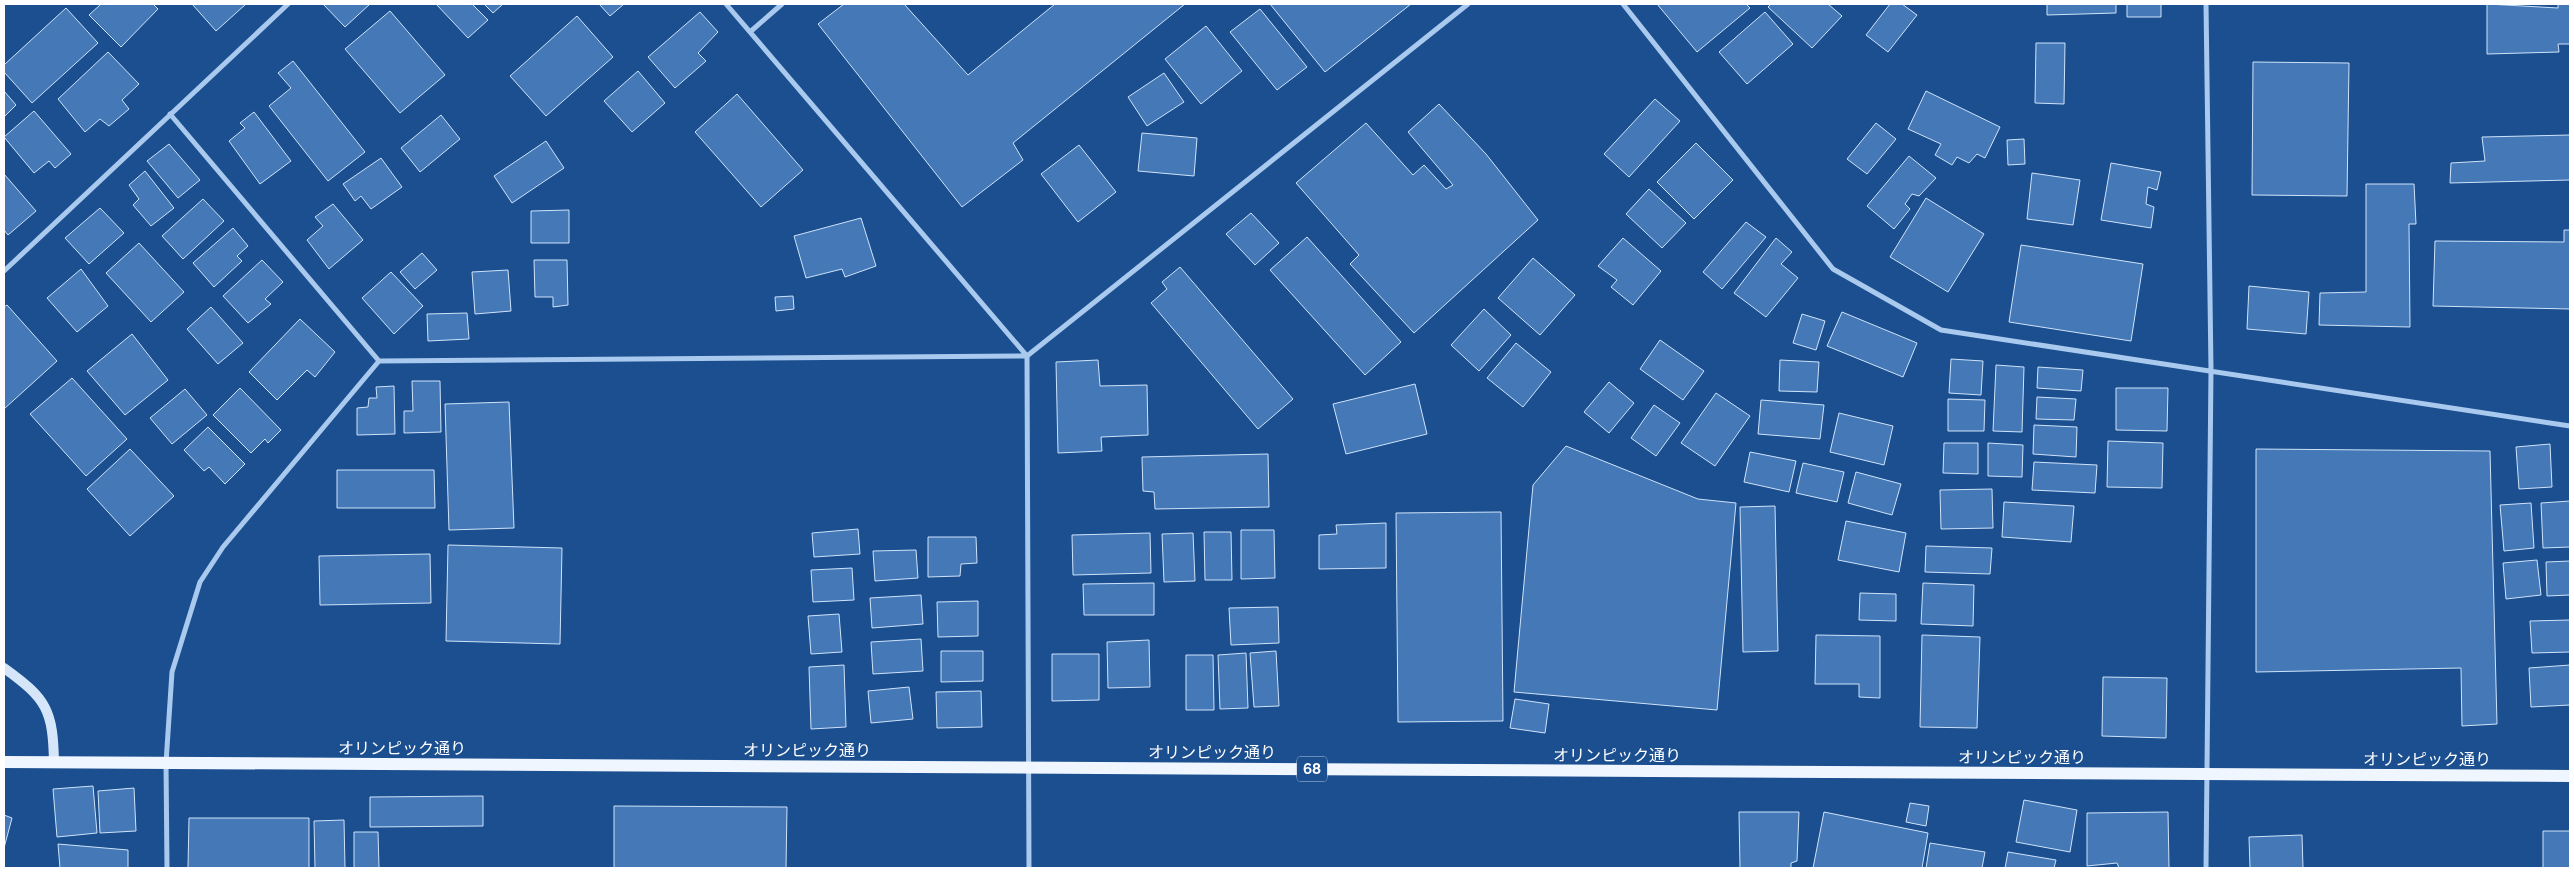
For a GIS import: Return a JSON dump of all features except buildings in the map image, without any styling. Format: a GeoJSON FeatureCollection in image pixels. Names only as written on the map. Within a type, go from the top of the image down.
{"type":"FeatureCollection","features":[{"type":"Feature","properties":{"kind":"main road","name":"オリンピック通り"},"geometry":{"type":"LineString","coordinates":[[4,762],[2570,776]]}},
{"type":"Feature","properties":{"kind":"street"},"geometry":{"type":"LineString","coordinates":[[4,270],[288,4]]}},
{"type":"Feature","properties":{"kind":"street"},"geometry":{"type":"LineString","coordinates":[[726,4],[1027,356],[1029,868]]}},
{"type":"Feature","properties":{"kind":"street"},"geometry":{"type":"LineString","coordinates":[[750,32],[782,4]]}},
{"type":"Feature","properties":{"kind":"street"},"geometry":{"type":"LineString","coordinates":[[167,868],[166,763],[172,672],[200,582],[223,546],[379,360],[1027,356],[1468,4]]}},
{"type":"Feature","properties":{"kind":"street"},"geometry":{"type":"LineString","coordinates":[[1623,4],[1833,268],[1941,330],[2570,426]]}},
{"type":"Feature","properties":{"kind":"street"},"geometry":{"type":"LineString","coordinates":[[2206,4],[2211,370],[2206,868]]}},
{"type":"Feature","properties":{"kind":"street"},"geometry":{"type":"LineString","coordinates":[[170,114],[379,360]]}},
{"type":"Feature","properties":{"kind":"street"},"geometry":{"type":"LineString","coordinates":[[4,668],[25,683],[50,713],[54,731],[54,763]]}}]}
